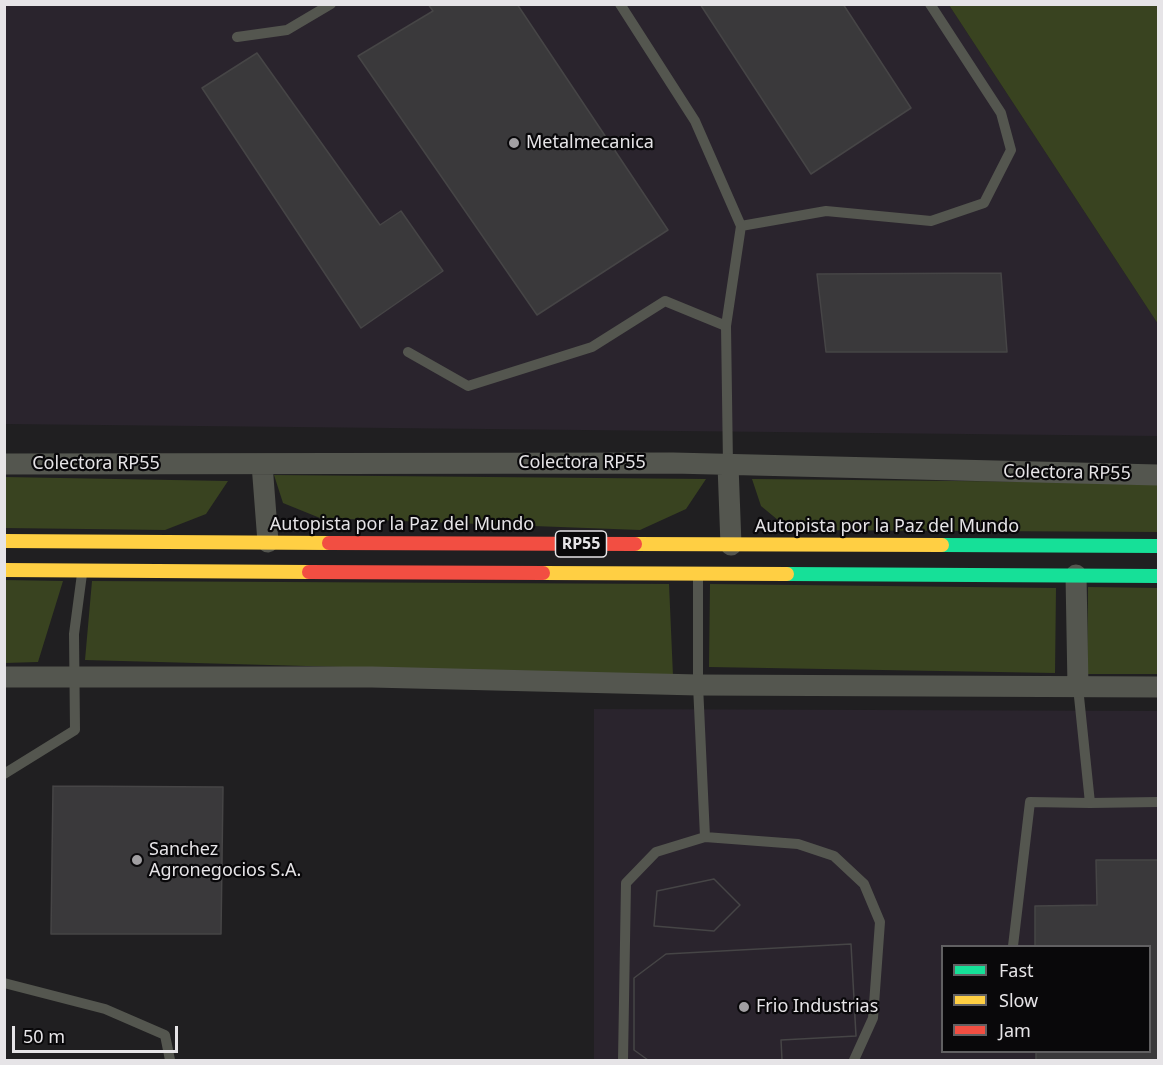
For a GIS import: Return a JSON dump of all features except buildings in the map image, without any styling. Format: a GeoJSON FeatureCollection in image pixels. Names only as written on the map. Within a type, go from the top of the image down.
{"type":"FeatureCollection","features":[{"type":"Feature","properties":{"kind":"highway","name":"Autopista por la Paz del Mundo"},"geometry":{"type":"LineString","coordinates":[[4,541],[1158,546]]}},
{"type":"Feature","properties":{"kind":"highway","name":"RP55"},"geometry":{"type":"LineString","coordinates":[[4,570],[1158,576]]}},
{"type":"Feature","properties":{"kind":"street","name":"Colectora RP55"},"geometry":{"type":"LineString","coordinates":[[4,464],[728,465],[1158,475]]}},
{"type":"Feature","properties":{"kind":"street"},"geometry":{"type":"LineString","coordinates":[[262,464],[268,542]]}},
{"type":"Feature","properties":{"kind":"street"},"geometry":{"type":"LineString","coordinates":[[728,465],[731,545]]}},
{"type":"Feature","properties":{"kind":"street"},"geometry":{"type":"LineString","coordinates":[[1076,575],[1078,687]]}},
{"type":"Feature","properties":{"kind":"street"},"geometry":{"type":"LineString","coordinates":[[4,677],[372,677],[698,685],[1158,687]]}},
{"type":"Feature","properties":{"kind":"lane"},"geometry":{"type":"LineString","coordinates":[[237,36],[287,30],[331,4]]}},
{"type":"Feature","properties":{"kind":"lane"},"geometry":{"type":"LineString","coordinates":[[620,4],[695,121],[741,226],[726,326],[728,465]]}},
{"type":"Feature","properties":{"kind":"lane"},"geometry":{"type":"LineString","coordinates":[[741,226],[826,211],[931,221],[984,203],[1011,150],[1001,113],[930,4]]}},
{"type":"Feature","properties":{"kind":"lane"},"geometry":{"type":"LineString","coordinates":[[408,352],[468,386],[592,348],[665,302],[726,326]]}},
{"type":"Feature","properties":{"kind":"lane"},"geometry":{"type":"LineString","coordinates":[[4,774],[75,730],[74,634],[82,570]]}},
{"type":"Feature","properties":{"kind":"lane"},"geometry":{"type":"LineString","coordinates":[[698,574],[698,685],[705,837]]}},
{"type":"Feature","properties":{"kind":"lane"},"geometry":{"type":"LineString","coordinates":[[1078,687],[1090,803]]}},
{"type":"Feature","properties":{"kind":"lane"},"geometry":{"type":"LineString","coordinates":[[1013,945],[1030,802],[1158,802]]}},
{"type":"Feature","properties":{"kind":"lane"},"geometry":{"type":"LineString","coordinates":[[623,1060],[626,883],[656,852],[705,837],[798,844],[834,856],[864,884],[880,922],[873,1018],[854,1060]]}},
{"type":"Feature","properties":{"kind":"lane"},"geometry":{"type":"LineString","coordinates":[[4,983],[105,1009],[165,1035],[170,1060]]}},
{"type":"Feature","properties":{"kind":"shaded area"},"geometry":{"type":"Polygon","coordinates":[[[5,5],[949,5],[1158,324],[1158,436],[5,424],[5,5]]]}},
{"type":"Feature","properties":{"kind":"shaded area"},"geometry":{"type":"Polygon","coordinates":[[[594,709],[1158,711],[1158,1060],[594,1060],[594,709]]]}},
{"type":"Feature","properties":{"kind":"green space"},"geometry":{"type":"Polygon","coordinates":[[[949,5],[1158,5],[1158,324],[949,5]]]}},
{"type":"Feature","properties":{"kind":"green space"},"geometry":{"type":"Polygon","coordinates":[[[274,475],[706,479],[686,509],[640,530],[320,518],[283,503],[274,475]]]}},
{"type":"Feature","properties":{"kind":"green space"},"geometry":{"type":"Polygon","coordinates":[[[5,477],[228,481],[206,514],[165,530],[5,528],[5,477]]]}},
{"type":"Feature","properties":{"kind":"green space"},"geometry":{"type":"Polygon","coordinates":[[[752,479],[1158,483],[1158,532],[790,530],[761,506],[752,479]]]}},
{"type":"Feature","properties":{"kind":"green space"},"geometry":{"type":"Polygon","coordinates":[[[4,580],[63,581],[38,662],[5,663],[4,580]]]}},
{"type":"Feature","properties":{"kind":"green space"},"geometry":{"type":"Polygon","coordinates":[[[92,581],[669,584],[673,676],[85,660],[92,581]]]}},
{"type":"Feature","properties":{"kind":"green space"},"geometry":{"type":"Polygon","coordinates":[[[710,584],[1056,588],[1055,673],[709,667],[710,584]]]}},
{"type":"Feature","properties":{"kind":"green space"},"geometry":{"type":"Polygon","coordinates":[[[1088,587],[1158,588],[1158,674],[1087,674],[1088,587]]]}},
{"type":"Feature","properties":{"kind":"traffic: fast"},"geometry":{"type":"LineString","coordinates":[[942,545],[1158,546]]}},
{"type":"Feature","properties":{"kind":"traffic: fast"},"geometry":{"type":"LineString","coordinates":[[787,574],[1158,576]]}},
{"type":"Feature","properties":{"kind":"traffic: slow"},"geometry":{"type":"LineString","coordinates":[[4,541],[329,543]]}},
{"type":"Feature","properties":{"kind":"traffic: slow"},"geometry":{"type":"LineString","coordinates":[[635,544],[942,545]]}},
{"type":"Feature","properties":{"kind":"traffic: slow"},"geometry":{"type":"LineString","coordinates":[[4,570],[309,572]]}},
{"type":"Feature","properties":{"kind":"traffic: slow"},"geometry":{"type":"LineString","coordinates":[[543,573],[787,574]]}},
{"type":"Feature","properties":{"kind":"traffic: jam"},"geometry":{"type":"LineString","coordinates":[[329,543],[635,544]]}},
{"type":"Feature","properties":{"kind":"traffic: jam"},"geometry":{"type":"LineString","coordinates":[[309,572],[543,573]]}},
{"type":"Feature","properties":{"kind":"place","name":"Metalmecanica"},"geometry":{"type":"Point","coordinates":[514,143]}},
{"type":"Feature","properties":{"kind":"place","name":"Sanchez Agronegocios S.A."},"geometry":{"type":"Point","coordinates":[137,860]}},
{"type":"Feature","properties":{"kind":"place","name":"Frio Industrias"},"geometry":{"type":"Point","coordinates":[744,1007]}}]}
